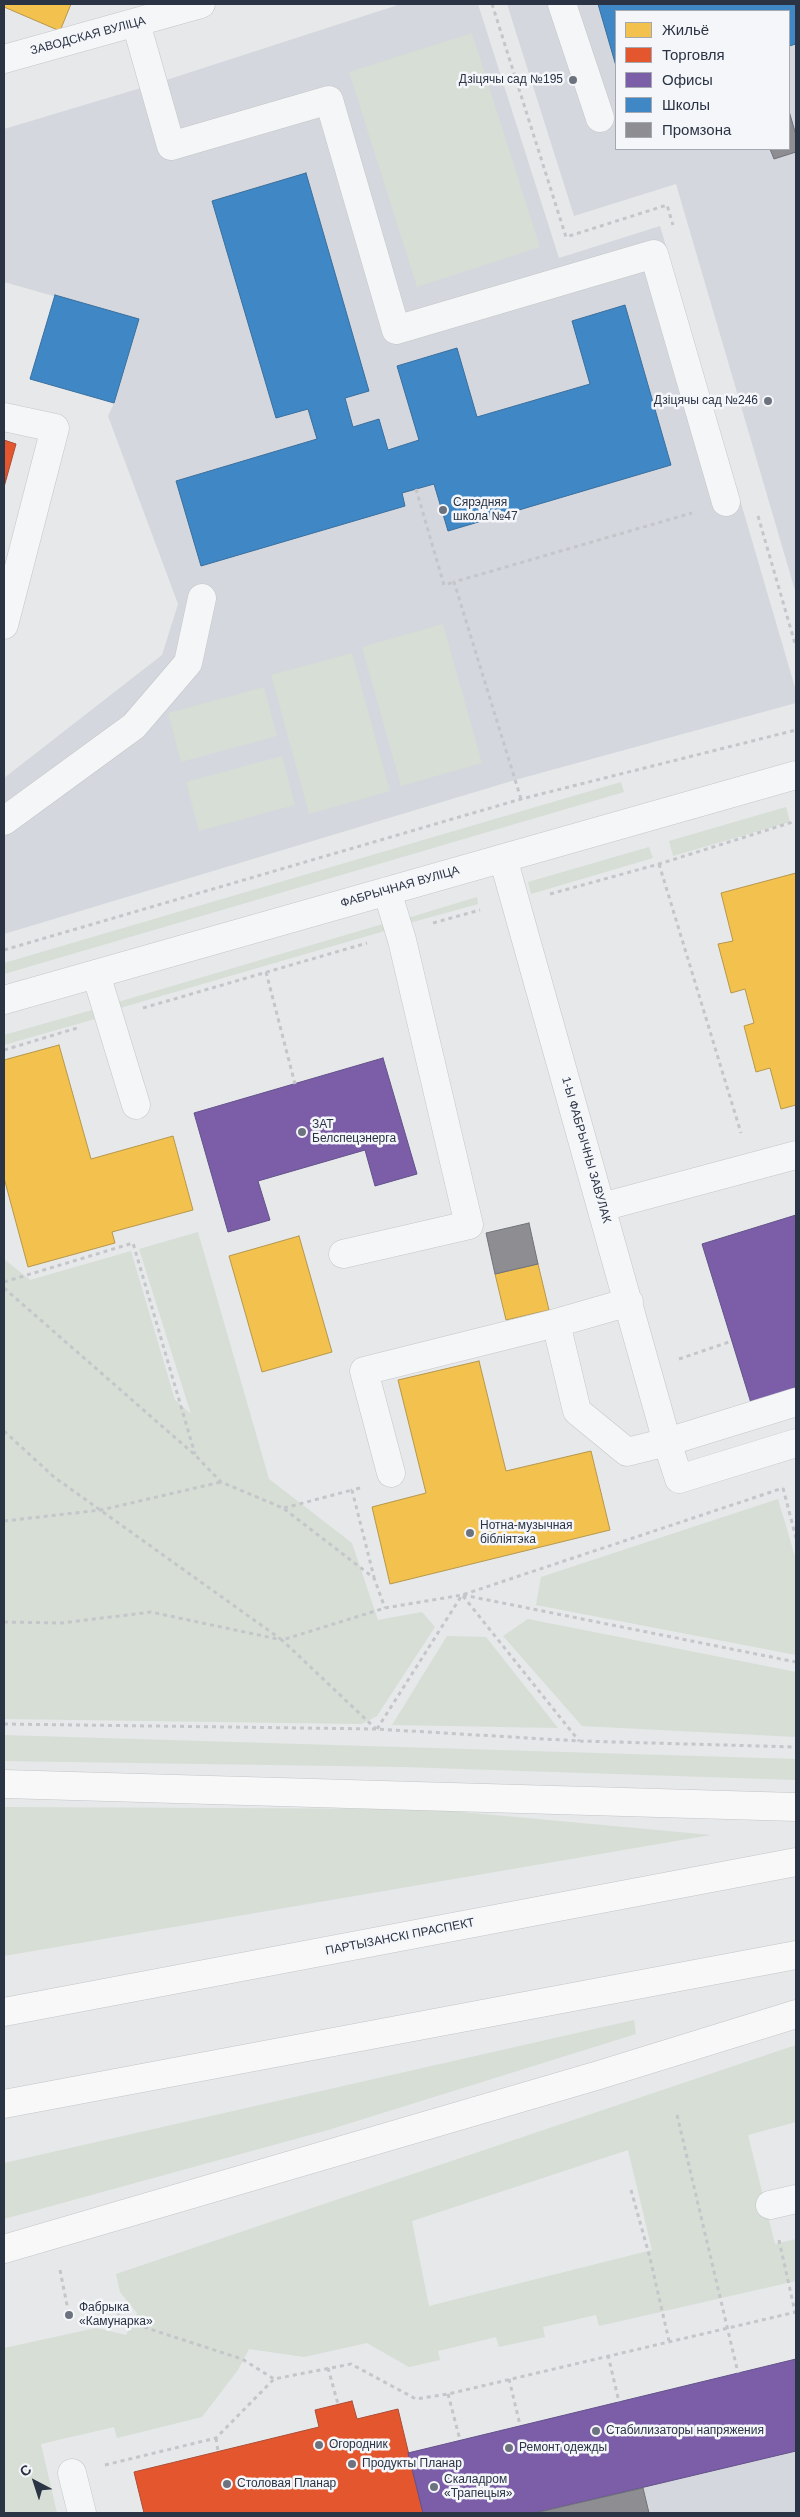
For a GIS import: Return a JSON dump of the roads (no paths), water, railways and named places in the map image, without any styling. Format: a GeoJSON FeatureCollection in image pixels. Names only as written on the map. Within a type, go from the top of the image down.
{"type":"FeatureCollection","features":[{"type":"Feature","properties":{"kind":"main road"},"geometry":{"type":"LineString","coordinates":[[4,1784],[796,1807]]}},
{"type":"Feature","properties":{"kind":"main road","name":"ПАРТЫЗАНСКІ ПРАСПЕКТ"},"geometry":{"type":"LineString","coordinates":[[4,2012],[796,1862]]}},
{"type":"Feature","properties":{"kind":"main road"},"geometry":{"type":"LineString","coordinates":[[4,2104],[796,1955]]}},
{"type":"Feature","properties":{"kind":"main road"},"geometry":{"type":"LineString","coordinates":[[4,2250],[590,2078],[796,2014]]}},
{"type":"Feature","properties":{"kind":"street","name":"ЗАВОДСКАЯ ВУЛІЦА"},"geometry":{"type":"LineString","coordinates":[[4,59],[136,24],[201,4]]}},
{"type":"Feature","properties":{"kind":"street"},"geometry":{"type":"LineString","coordinates":[[562,4],[600,118]]}},
{"type":"Feature","properties":{"kind":"street"},"geometry":{"type":"LineString","coordinates":[[136,24],[172,146],[329,100],[396,330],[654,254],[726,502]]}},
{"type":"Feature","properties":{"kind":"street"},"geometry":{"type":"LineString","coordinates":[[4,417],[55,428],[4,624]]}},
{"type":"Feature","properties":{"kind":"street"},"geometry":{"type":"LineString","coordinates":[[4,821],[134,726],[188,663],[202,598]]}},
{"type":"Feature","properties":{"kind":"street","name":"ФАБРЫЧНАЯ ВУЛІЦА"},"geometry":{"type":"LineString","coordinates":[[4,1000],[796,775]]}},
{"type":"Feature","properties":{"kind":"street","name":"1-Ы ФАБРЫЧНЫ ЗАВУЛАК"},"geometry":{"type":"LineString","coordinates":[[503,858],[679,1479],[796,1443]]}},
{"type":"Feature","properties":{"kind":"street"},"geometry":{"type":"LineString","coordinates":[[343,1254],[469,1225],[402,940],[387,891]]}},
{"type":"Feature","properties":{"kind":"street"},"geometry":{"type":"LineString","coordinates":[[96,974],[136,1105]]}},
{"type":"Feature","properties":{"kind":"street"},"geometry":{"type":"LineString","coordinates":[[602,1208],[796,1155]]}},
{"type":"Feature","properties":{"kind":"street"},"geometry":{"type":"LineString","coordinates":[[380,1480],[364,1371],[556,1323],[630,1302]]}},
{"type":"Feature","properties":{"kind":"street"},"geometry":{"type":"LineString","coordinates":[[556,1323],[577,1411],[627,1452],[667,1442],[796,1402]]}},
{"type":"Feature","properties":{"kind":"street"},"geometry":{"type":"LineString","coordinates":[[72,2473],[82,2513]]}},
{"type":"Feature","properties":{"kind":"place","name":"Дзіцячы сад №195"},"geometry":{"type":"Point","coordinates":[573,80]}},
{"type":"Feature","properties":{"kind":"place","name":"Дзіцячы сад №246"},"geometry":{"type":"Point","coordinates":[768,401]}},
{"type":"Feature","properties":{"kind":"place","name":"Сярэдняя школа №47"},"geometry":{"type":"Point","coordinates":[443,510]}},
{"type":"Feature","properties":{"kind":"place","name":"ЗАТ Белспецэнерга"},"geometry":{"type":"Point","coordinates":[302,1132]}},
{"type":"Feature","properties":{"kind":"place","name":"Нотна-музычная бібліятэка"},"geometry":{"type":"Point","coordinates":[470,1533]}},
{"type":"Feature","properties":{"kind":"place","name":"Фабрыка «Камунарка»"},"geometry":{"type":"Point","coordinates":[69,2315]}},
{"type":"Feature","properties":{"kind":"place","name":"Стабилизаторы напряжения"},"geometry":{"type":"Point","coordinates":[596,2431]}},
{"type":"Feature","properties":{"kind":"place","name":"Огородник"},"geometry":{"type":"Point","coordinates":[319,2445]}},
{"type":"Feature","properties":{"kind":"place","name":"Ремонт одежды"},"geometry":{"type":"Point","coordinates":[509,2448]}},
{"type":"Feature","properties":{"kind":"place","name":"Продукты Планар"},"geometry":{"type":"Point","coordinates":[352,2464]}},
{"type":"Feature","properties":{"kind":"place","name":"Столовая Планар"},"geometry":{"type":"Point","coordinates":[227,2484]}},
{"type":"Feature","properties":{"kind":"place","name":"Скаладром «Трапецыя»"},"geometry":{"type":"Point","coordinates":[434,2487]}}]}
